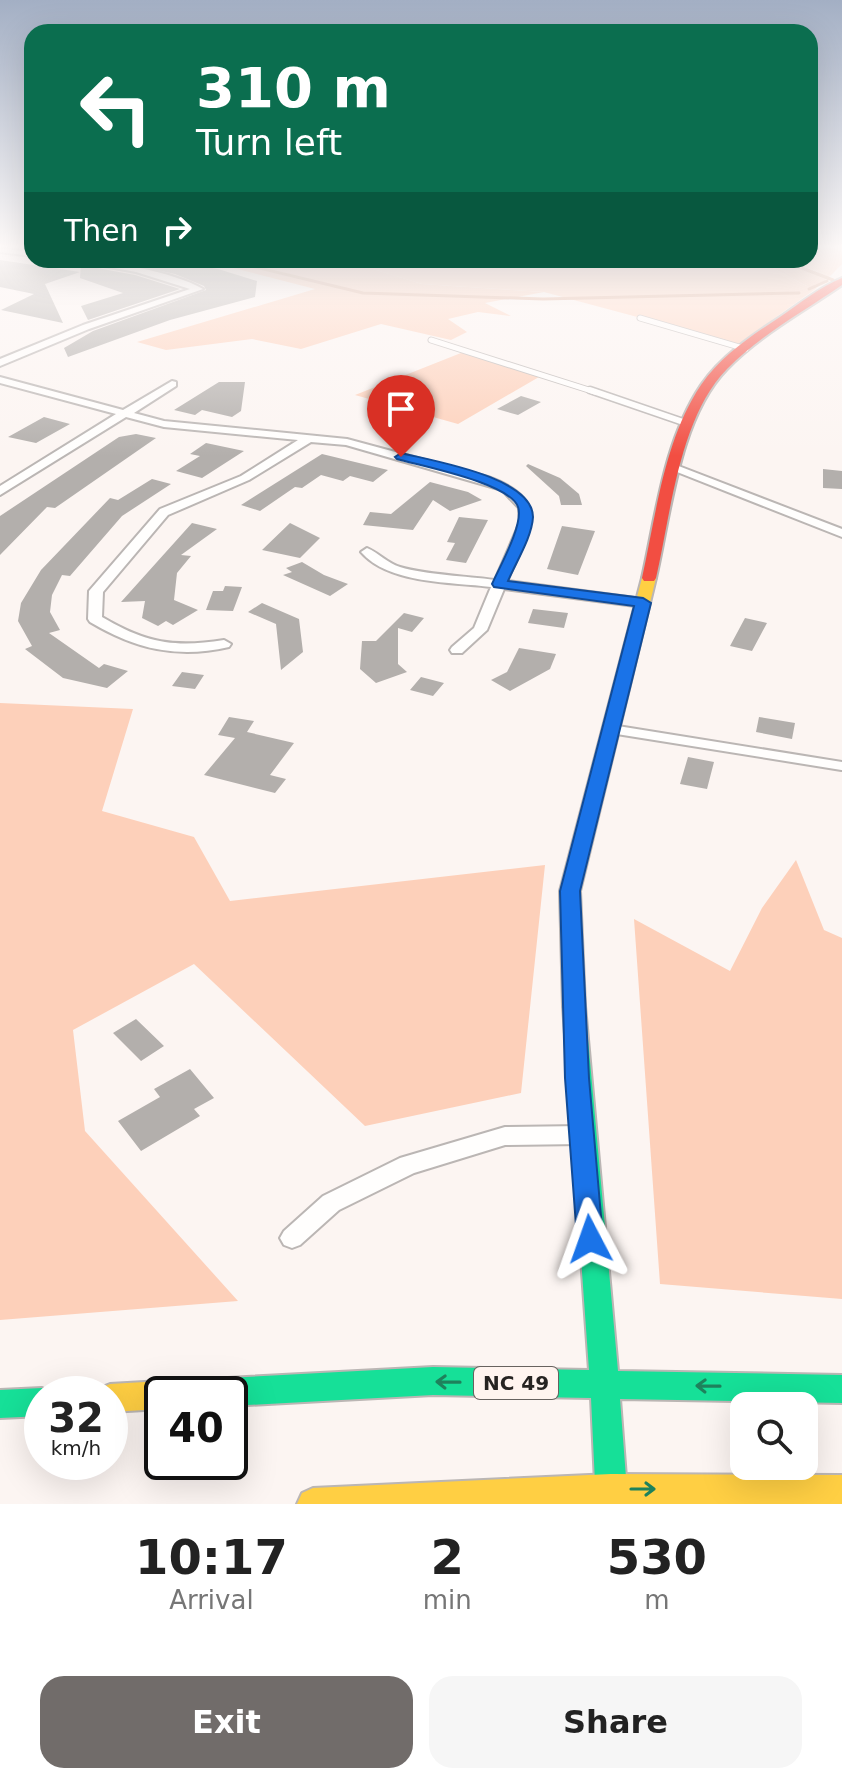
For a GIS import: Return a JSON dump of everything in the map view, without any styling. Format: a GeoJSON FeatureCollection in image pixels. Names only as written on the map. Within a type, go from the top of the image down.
{"type":"FeatureCollection","features":[{"type":"Feature","properties":{"kind":"main road"},"geometry":{"type":"LineString","coordinates":[[612,1496],[607,1384],[592,1266],[582,1135],[570,891],[676,468],[696,403],[714,376],[794,315]]}},
{"type":"Feature","properties":{"kind":"main road","name":"NC 49"},"geometry":{"type":"LineString","coordinates":[[248,1391],[433,1381],[842,1389]]}},
{"type":"Feature","properties":{"kind":"main road"},"geometry":{"type":"LineString","coordinates":[[0,1404],[24,1403]]}},
{"type":"Feature","properties":{"kind":"main road"},"geometry":{"type":"LineString","coordinates":[[313,1504],[842,1490]]}},
{"type":"Feature","properties":{"kind":"street"},"geometry":{"type":"LineString","coordinates":[[0,363],[121,315]]}},
{"type":"Feature","properties":{"kind":"street"},"geometry":{"type":"LineString","coordinates":[[0,380],[164,424],[347,442],[506,487],[525,507],[526,522],[480,630],[457,650]]}},
{"type":"Feature","properties":{"kind":"street"},"geometry":{"type":"LineString","coordinates":[[0,491],[172,384]]}},
{"type":"Feature","properties":{"kind":"street"},"geometry":{"type":"LineString","coordinates":[[224,644],[183,652],[129,640],[95,619],[96,591],[164,512],[245,478],[311,437]]}},
{"type":"Feature","properties":{"kind":"street"},"geometry":{"type":"LineString","coordinates":[[676,468],[842,533]]}},
{"type":"Feature","properties":{"kind":"street"},"geometry":{"type":"LineString","coordinates":[[367,552],[378,562],[398,571],[643,603]]}},
{"type":"Feature","properties":{"kind":"street"},"geometry":{"type":"LineString","coordinates":[[292,1238],[331,1203],[408,1165],[505,1136],[582,1135]]}},
{"type":"Feature","properties":{"kind":"lane"},"geometry":{"type":"LineString","coordinates":[[640,318],[746,349]]}},
{"type":"Feature","properties":{"kind":"lane"},"geometry":{"type":"LineString","coordinates":[[431,340],[478,352],[689,424]]}},
{"type":"Feature","properties":{"kind":"lane"},"geometry":{"type":"LineString","coordinates":[[610,729],[842,766]]}},
{"type":"Feature","properties":{"kind":"shaded area"},"geometry":{"type":"Polygon","coordinates":[[[227,315],[464,315],[448,319],[467,332],[451,340],[381,324],[301,349],[252,339],[166,350],[137,342],[227,315]]]}},
{"type":"Feature","properties":{"kind":"shaded area"},"geometry":{"type":"Polygon","coordinates":[[[631,315],[779,315],[738,344],[631,315]]]}},
{"type":"Feature","properties":{"kind":"shaded area"},"geometry":{"type":"Polygon","coordinates":[[[466,351],[539,377],[458,424],[355,395],[466,351]]]}},
{"type":"Feature","properties":{"kind":"shaded area"},"geometry":{"type":"Polygon","coordinates":[[[0,703],[133,709],[102,811],[194,837],[230,901],[545,865],[521,1093],[365,1126],[194,964],[73,1030],[85,1131],[238,1301],[0,1320],[0,703]]]}},
{"type":"Feature","properties":{"kind":"shaded area"},"geometry":{"type":"Polygon","coordinates":[[[796,860],[824,930],[842,938],[842,1299],[660,1284],[634,919],[730,971],[762,908],[796,860]]]}},
{"type":"Feature","properties":{"kind":"building"},"geometry":{"type":"Polygon","coordinates":[[[26,315],[59,315],[63,323],[26,315]]]}},
{"type":"Feature","properties":{"kind":"building"},"geometry":{"type":"Polygon","coordinates":[[[86,315],[102,315],[88,320],[86,315]]]}},
{"type":"Feature","properties":{"kind":"building"},"geometry":{"type":"Polygon","coordinates":[[[137,315],[188,315],[68,357],[64,348],[93,331],[137,315]]]}},
{"type":"Feature","properties":{"kind":"building"},"geometry":{"type":"Polygon","coordinates":[[[219,382],[245,382],[241,411],[232,417],[202,410],[195,415],[174,410],[219,382]]]}},
{"type":"Feature","properties":{"kind":"building"},"geometry":{"type":"Polygon","coordinates":[[[521,396],[541,402],[518,415],[497,409],[521,396]]]}},
{"type":"Feature","properties":{"kind":"building"},"geometry":{"type":"Polygon","coordinates":[[[44,417],[70,424],[36,443],[8,437],[44,417]]]}},
{"type":"Feature","properties":{"kind":"building"},"geometry":{"type":"Polygon","coordinates":[[[136,434],[156,438],[55,508],[47,507],[0,555],[0,516],[119,437],[136,434]]]}},
{"type":"Feature","properties":{"kind":"building"},"geometry":{"type":"Polygon","coordinates":[[[206,443],[244,451],[202,478],[176,471],[200,456],[190,454],[206,443]]]}},
{"type":"Feature","properties":{"kind":"building"},"geometry":{"type":"Polygon","coordinates":[[[322,454],[388,470],[373,482],[350,476],[343,481],[321,475],[302,488],[295,487],[260,511],[241,505],[322,454]]]}},
{"type":"Feature","properties":{"kind":"building"},"geometry":{"type":"Polygon","coordinates":[[[528,464],[560,478],[579,494],[582,505],[561,505],[559,496],[526,466],[528,464]]]}},
{"type":"Feature","properties":{"kind":"building"},"geometry":{"type":"Polygon","coordinates":[[[823,469],[842,471],[842,489],[823,488],[823,469]]]}},
{"type":"Feature","properties":{"kind":"building"},"geometry":{"type":"Polygon","coordinates":[[[152,479],[171,484],[122,516],[70,576],[62,575],[52,595],[50,612],[60,630],[49,633],[99,668],[104,664],[128,671],[107,688],[63,678],[25,649],[32,646],[18,621],[21,603],[41,570],[110,498],[118,500],[152,479]]]}},
{"type":"Feature","properties":{"kind":"building"},"geometry":{"type":"Polygon","coordinates":[[[430,482],[468,492],[482,500],[450,511],[433,500],[413,530],[363,525],[370,512],[391,514],[430,482]]]}},
{"type":"Feature","properties":{"kind":"building"},"geometry":{"type":"Polygon","coordinates":[[[459,517],[488,520],[466,563],[446,560],[455,543],[447,542],[459,517]]]}},
{"type":"Feature","properties":{"kind":"building"},"geometry":{"type":"Polygon","coordinates":[[[192,523],[217,529],[181,555],[191,556],[177,573],[174,600],[198,610],[173,625],[166,621],[158,626],[142,618],[145,601],[121,602],[192,523]]]}},
{"type":"Feature","properties":{"kind":"building"},"geometry":{"type":"Polygon","coordinates":[[[290,523],[320,538],[300,558],[262,550],[290,523]]]}},
{"type":"Feature","properties":{"kind":"building"},"geometry":{"type":"Polygon","coordinates":[[[562,526],[595,531],[578,575],[547,569],[562,526]]]}},
{"type":"Feature","properties":{"kind":"building"},"geometry":{"type":"Polygon","coordinates":[[[302,562],[348,584],[330,596],[283,575],[292,572],[286,568],[302,562]]]}},
{"type":"Feature","properties":{"kind":"building"},"geometry":{"type":"Polygon","coordinates":[[[225,586],[242,587],[233,611],[206,610],[213,591],[223,591],[225,586]]]}},
{"type":"Feature","properties":{"kind":"building"},"geometry":{"type":"Polygon","coordinates":[[[262,603],[299,619],[303,652],[281,670],[276,624],[248,612],[262,603]]]}},
{"type":"Feature","properties":{"kind":"building"},"geometry":{"type":"Polygon","coordinates":[[[533,609],[568,613],[564,628],[528,623],[533,609]]]}},
{"type":"Feature","properties":{"kind":"building"},"geometry":{"type":"Polygon","coordinates":[[[404,613],[424,618],[412,632],[398,628],[398,664],[407,672],[376,683],[360,669],[362,641],[376,641],[404,613]]]}},
{"type":"Feature","properties":{"kind":"building"},"geometry":{"type":"Polygon","coordinates":[[[745,618],[767,623],[752,651],[730,646],[745,618]]]}},
{"type":"Feature","properties":{"kind":"building"},"geometry":{"type":"Polygon","coordinates":[[[519,648],[556,654],[550,669],[510,691],[491,680],[507,672],[519,648]]]}},
{"type":"Feature","properties":{"kind":"building"},"geometry":{"type":"Polygon","coordinates":[[[182,672],[204,675],[195,689],[172,686],[182,672]]]}},
{"type":"Feature","properties":{"kind":"building"},"geometry":{"type":"Polygon","coordinates":[[[421,677],[444,683],[433,696],[410,690],[421,677]]]}},
{"type":"Feature","properties":{"kind":"building"},"geometry":{"type":"Polygon","coordinates":[[[229,717],[254,721],[247,732],[294,743],[270,775],[286,779],[275,793],[204,775],[235,738],[218,735],[229,717]]]}},
{"type":"Feature","properties":{"kind":"building"},"geometry":{"type":"Polygon","coordinates":[[[759,717],[795,723],[792,739],[756,732],[759,717]]]}},
{"type":"Feature","properties":{"kind":"building"},"geometry":{"type":"Polygon","coordinates":[[[688,757],[714,762],[707,789],[680,784],[688,757]]]}},
{"type":"Feature","properties":{"kind":"building"},"geometry":{"type":"Polygon","coordinates":[[[136,1019],[164,1046],[141,1061],[113,1033],[136,1019]]]}},
{"type":"Feature","properties":{"kind":"building"},"geometry":{"type":"Polygon","coordinates":[[[190,1069],[214,1098],[194,1109],[200,1116],[141,1151],[118,1121],[160,1097],[154,1089],[190,1069]]]}},
{"type":"Feature","properties":{"kind":"traffic: fast"},"geometry":{"type":"LineString","coordinates":[[574,1006],[612,1504]]}},
{"type":"Feature","properties":{"kind":"traffic: fast"},"geometry":{"type":"LineString","coordinates":[[248,1391],[433,1381],[842,1389]]}},
{"type":"Feature","properties":{"kind":"traffic: fast"},"geometry":{"type":"LineString","coordinates":[[0,1404],[24,1403]]}},
{"type":"Feature","properties":{"kind":"traffic: slow"},"geometry":{"type":"LineString","coordinates":[[574,1006],[570,891],[649,578]]}},
{"type":"Feature","properties":{"kind":"traffic: slow"},"geometry":{"type":"LineString","coordinates":[[128,1397],[144,1396]]}},
{"type":"Feature","properties":{"kind":"traffic: slow"},"geometry":{"type":"LineString","coordinates":[[313,1504],[611,1489],[842,1490]]}},
{"type":"Feature","properties":{"kind":"traffic: jam"},"geometry":{"type":"LineString","coordinates":[[649,578],[678,451],[696,403],[720,369],[752,341],[790,315]]}},
{"type":"Feature","properties":{"kind":"route"},"geometry":{"type":"LineString","coordinates":[[401,457],[484,479],[506,487],[517,496],[525,507],[526,522],[499,584],[643,603],[570,891],[577,1078],[590,1239]]}}]}
